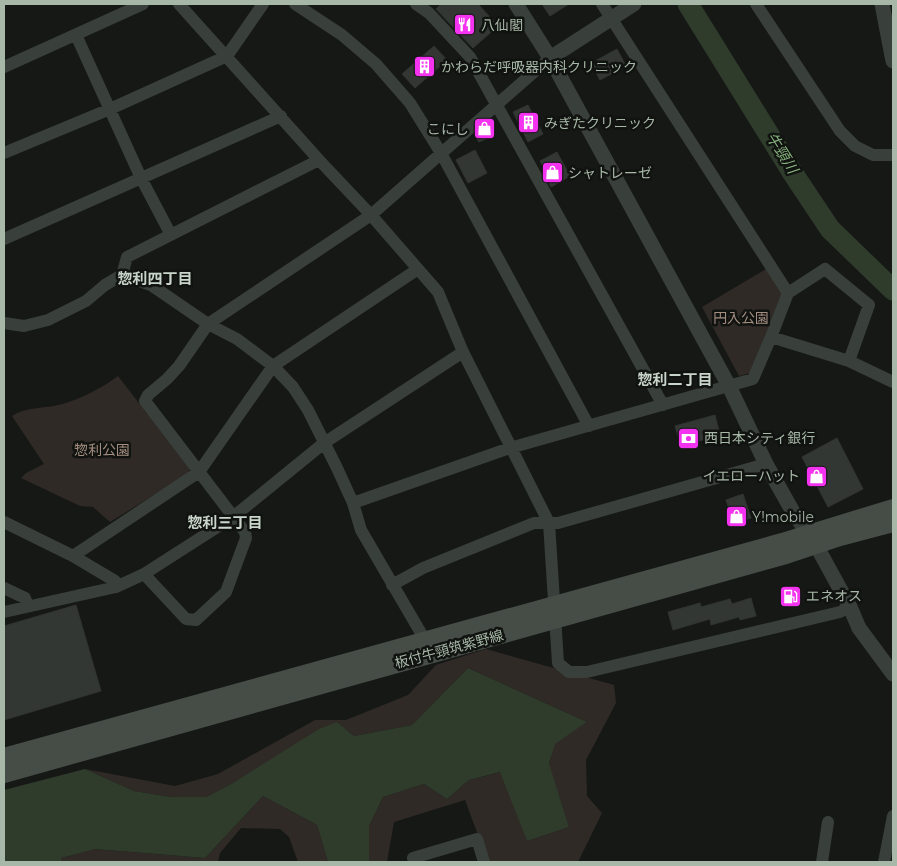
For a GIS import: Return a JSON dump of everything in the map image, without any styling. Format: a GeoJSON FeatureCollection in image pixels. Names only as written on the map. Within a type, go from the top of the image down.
{"type":"FeatureCollection","features":[{"type":"Feature","properties":{"kind":"main road","name":"板付牛頸筑紫野線"},"geometry":{"type":"LineString","coordinates":[[4,774],[555,612],[812,540],[893,508]]}},
{"type":"Feature","properties":{"kind":"main road","name":"板付牛頸筑紫野線"},"geometry":{"type":"LineString","coordinates":[[812,540],[840,537],[893,523]]}},
{"type":"Feature","properties":{"kind":"main road","name":"板付牛頸筑紫野線"},"geometry":{"type":"LineString","coordinates":[[4,757],[425,640],[555,612]]}},
{"type":"Feature","properties":{"kind":"street"},"geometry":{"type":"LineString","coordinates":[[4,67],[143,4]]}},
{"type":"Feature","properties":{"kind":"street"},"geometry":{"type":"LineString","coordinates":[[179,4],[371,215],[438,292],[462,352],[549,524],[558,663],[569,672],[587,672],[840,612],[850,606]]}},
{"type":"Feature","properties":{"kind":"street"},"geometry":{"type":"LineString","coordinates":[[4,153],[110,109],[227,56],[263,4]]}},
{"type":"Feature","properties":{"kind":"street"},"geometry":{"type":"LineString","coordinates":[[295,4],[342,35],[376,64],[410,103],[441,154],[589,426]]}},
{"type":"Feature","properties":{"kind":"street"},"geometry":{"type":"LineString","coordinates":[[416,4],[429,13],[470,57],[663,405]]}},
{"type":"Feature","properties":{"kind":"street"},"geometry":{"type":"LineString","coordinates":[[516,4],[550,58],[729,386],[766,464],[850,606],[859,628],[893,674]]}},
{"type":"Feature","properties":{"kind":"street"},"geometry":{"type":"LineString","coordinates":[[602,4],[788,293]]}},
{"type":"Feature","properties":{"kind":"street"},"geometry":{"type":"LineString","coordinates":[[144,574],[186,619],[196,620],[226,592],[246,538],[245,532],[145,401],[148,395],[179,366],[208,324],[371,215],[550,58],[634,4]]}},
{"type":"Feature","properties":{"kind":"street"},"geometry":{"type":"LineString","coordinates":[[756,4],[840,131],[855,146],[873,155],[893,155]]}},
{"type":"Feature","properties":{"kind":"street"},"geometry":{"type":"LineString","coordinates":[[882,4],[893,61]]}},
{"type":"Feature","properties":{"kind":"street"},"geometry":{"type":"LineString","coordinates":[[76,35],[141,178],[171,235]]}},
{"type":"Feature","properties":{"kind":"street"},"geometry":{"type":"LineString","coordinates":[[4,239],[281,116]]}},
{"type":"Feature","properties":{"kind":"street"},"geometry":{"type":"LineString","coordinates":[[4,323],[24,326],[48,320],[86,301],[122,274],[127,257],[319,160]]}},
{"type":"Feature","properties":{"kind":"street"},"geometry":{"type":"LineString","coordinates":[[73,556],[199,472],[273,366],[418,269]]}},
{"type":"Feature","properties":{"kind":"street"},"geometry":{"type":"LineString","coordinates":[[353,503],[510,448],[753,379],[788,293],[824,269],[869,304],[849,361]]}},
{"type":"Feature","properties":{"kind":"street"},"geometry":{"type":"LineString","coordinates":[[122,274],[151,285],[208,324],[237,339],[273,366],[293,387],[308,410],[353,503],[361,530],[425,640]]}},
{"type":"Feature","properties":{"kind":"street"},"geometry":{"type":"LineString","coordinates":[[771,337],[849,361],[893,382]]}},
{"type":"Feature","properties":{"kind":"street"},"geometry":{"type":"LineString","coordinates":[[4,612],[116,587],[144,574],[233,517],[324,443],[462,352]]}},
{"type":"Feature","properties":{"kind":"street"},"geometry":{"type":"LineString","coordinates":[[392,585],[424,568],[534,524],[558,523],[766,464]]}},
{"type":"Feature","properties":{"kind":"street"},"geometry":{"type":"LineString","coordinates":[[4,522],[73,556],[115,581],[116,587]]}},
{"type":"Feature","properties":{"kind":"street"},"geometry":{"type":"LineString","coordinates":[[4,588],[25,598],[28,606]]}},
{"type":"Feature","properties":{"kind":"street"},"geometry":{"type":"LineString","coordinates":[[884,862],[893,816]]}},
{"type":"Feature","properties":{"kind":"street"},"geometry":{"type":"LineString","coordinates":[[822,862],[828,822]]}},
{"type":"Feature","properties":{"kind":"street"},"geometry":{"type":"LineString","coordinates":[[414,862],[413,858],[477,839],[484,862]]}},
{"type":"Feature","properties":{"kind":"green space","name":"円入公園"},"geometry":{"type":"Polygon","coordinates":[[[766,269],[782,294],[751,373],[739,376],[702,307],[766,269]]]}},
{"type":"Feature","properties":{"kind":"green space","name":"惣利公園"},"geometry":{"type":"Polygon","coordinates":[[[118,376],[190,469],[188,474],[110,522],[93,507],[80,506],[21,478],[26,473],[44,464],[12,416],[31,409],[73,401],[118,376]]]}},
{"type":"Feature","properties":{"kind":"green space"},"geometry":{"type":"Polygon","coordinates":[[[486,649],[614,685],[616,703],[586,760],[587,796],[602,813],[578,862],[488,862],[465,800],[394,822],[387,862],[369,862],[369,826],[383,797],[424,784],[447,799],[469,780],[501,772],[527,841],[569,827],[549,764],[554,744],[587,722],[468,668],[412,725],[354,736],[337,722],[206,797],[171,797],[134,791],[85,769],[175,786],[218,774],[315,720],[346,720],[408,695],[436,665],[486,649]]]}},
{"type":"Feature","properties":{"kind":"green space"},"geometry":{"type":"Polygon","coordinates":[[[263,796],[317,825],[328,862],[298,862],[289,837],[280,829],[241,828],[220,853],[218,862],[61,862],[61,858],[94,849],[205,858],[263,796]]]}},
{"type":"Feature","properties":{"kind":"shaded area"},"geometry":{"type":"Polygon","coordinates":[[[468,668],[587,722],[555,744],[549,763],[569,827],[527,841],[500,772],[469,780],[447,799],[424,784],[383,797],[369,826],[369,862],[328,862],[317,825],[263,796],[205,858],[95,849],[61,858],[61,862],[4,862],[4,790],[85,769],[134,791],[171,797],[206,797],[233,783],[319,729],[337,722],[354,736],[412,725],[468,668]]]}},
{"type":"Feature","properties":{"kind":"building"},"geometry":{"type":"Polygon","coordinates":[[[441,4],[478,4],[498,26],[473,48],[436,9],[441,4]]]}},
{"type":"Feature","properties":{"kind":"building"},"geometry":{"type":"Polygon","coordinates":[[[542,4],[569,4],[550,16],[542,4]]]}},
{"type":"Feature","properties":{"kind":"building","name":"かわらだ呼吸器内科クリニック"},"geometry":{"type":"Polygon","coordinates":[[[434,46],[447,60],[415,88],[402,74],[434,46]]]}},
{"type":"Feature","properties":{"kind":"building"},"geometry":{"type":"Polygon","coordinates":[[[617,49],[626,66],[600,80],[593,67],[597,60],[617,49]]]}},
{"type":"Feature","properties":{"kind":"building","name":"みぎたクリニック"},"geometry":{"type":"Polygon","coordinates":[[[528,105],[543,134],[528,142],[513,112],[528,105]]]}},
{"type":"Feature","properties":{"kind":"building"},"geometry":{"type":"Polygon","coordinates":[[[489,123],[495,135],[479,142],[474,135],[489,123]]]}},
{"type":"Feature","properties":{"kind":"building"},"geometry":{"type":"Polygon","coordinates":[[[475,150],[487,173],[468,183],[456,160],[475,150]]]}},
{"type":"Feature","properties":{"kind":"building"},"geometry":{"type":"Polygon","coordinates":[[[557,152],[570,176],[551,187],[547,179],[549,177],[540,161],[557,152]]]}},
{"type":"Feature","properties":{"kind":"building"},"geometry":{"type":"Polygon","coordinates":[[[715,415],[720,435],[681,446],[675,426],[715,415]]]}},
{"type":"Feature","properties":{"kind":"building"},"geometry":{"type":"Polygon","coordinates":[[[837,438],[863,489],[828,507],[802,457],[837,438]]]}},
{"type":"Feature","properties":{"kind":"building"},"geometry":{"type":"Polygon","coordinates":[[[743,494],[751,518],[734,524],[726,500],[743,494]]]}},
{"type":"Feature","properties":{"kind":"building"},"geometry":{"type":"Polygon","coordinates":[[[751,598],[756,616],[740,620],[739,617],[711,625],[710,619],[673,630],[668,612],[700,603],[701,607],[730,599],[732,604],[751,598]]]}},
{"type":"Feature","properties":{"kind":"building"},"geometry":{"type":"Polygon","coordinates":[[[76,605],[101,691],[4,720],[4,626],[76,605]]]}},
{"type":"Feature","properties":{"kind":"waterway","name":"牛頸川"},"geometry":{"type":"LineString","coordinates":[[688,4],[794,175],[830,229],[893,290]]}},
{"type":"Feature","properties":{"kind":"place","name":"八仙閣"},"geometry":{"type":"Point","coordinates":[465,25]}},
{"type":"Feature","properties":{"kind":"place","name":"かわらだ呼吸器内科クリニック"},"geometry":{"type":"Point","coordinates":[425,67]}},
{"type":"Feature","properties":{"kind":"place","name":"みぎたクリニック"},"geometry":{"type":"Point","coordinates":[528,123]}},
{"type":"Feature","properties":{"kind":"place","name":"こにし"},"geometry":{"type":"Point","coordinates":[485,129]}},
{"type":"Feature","properties":{"kind":"place","name":"シャトレーゼ"},"geometry":{"type":"Point","coordinates":[552,173]}},
{"type":"Feature","properties":{"kind":"place","name":"西日本シティ銀行"},"geometry":{"type":"Point","coordinates":[688,438]}},
{"type":"Feature","properties":{"kind":"place","name":"イエローハット"},"geometry":{"type":"Point","coordinates":[816,476]}},
{"type":"Feature","properties":{"kind":"place","name":"Y!mobile"},"geometry":{"type":"Point","coordinates":[736,517]}},
{"type":"Feature","properties":{"kind":"place","name":"エネオス"},"geometry":{"type":"Point","coordinates":[790,596]}},
{"type":"Feature","properties":{"kind":"district","name":"惣利四丁目"},"geometry":{"type":"Point","coordinates":[155,279]}},
{"type":"Feature","properties":{"kind":"district","name":"惣利二丁目"},"geometry":{"type":"Point","coordinates":[675,380]}},
{"type":"Feature","properties":{"kind":"district","name":"惣利三丁目"},"geometry":{"type":"Point","coordinates":[225,523]}}]}
